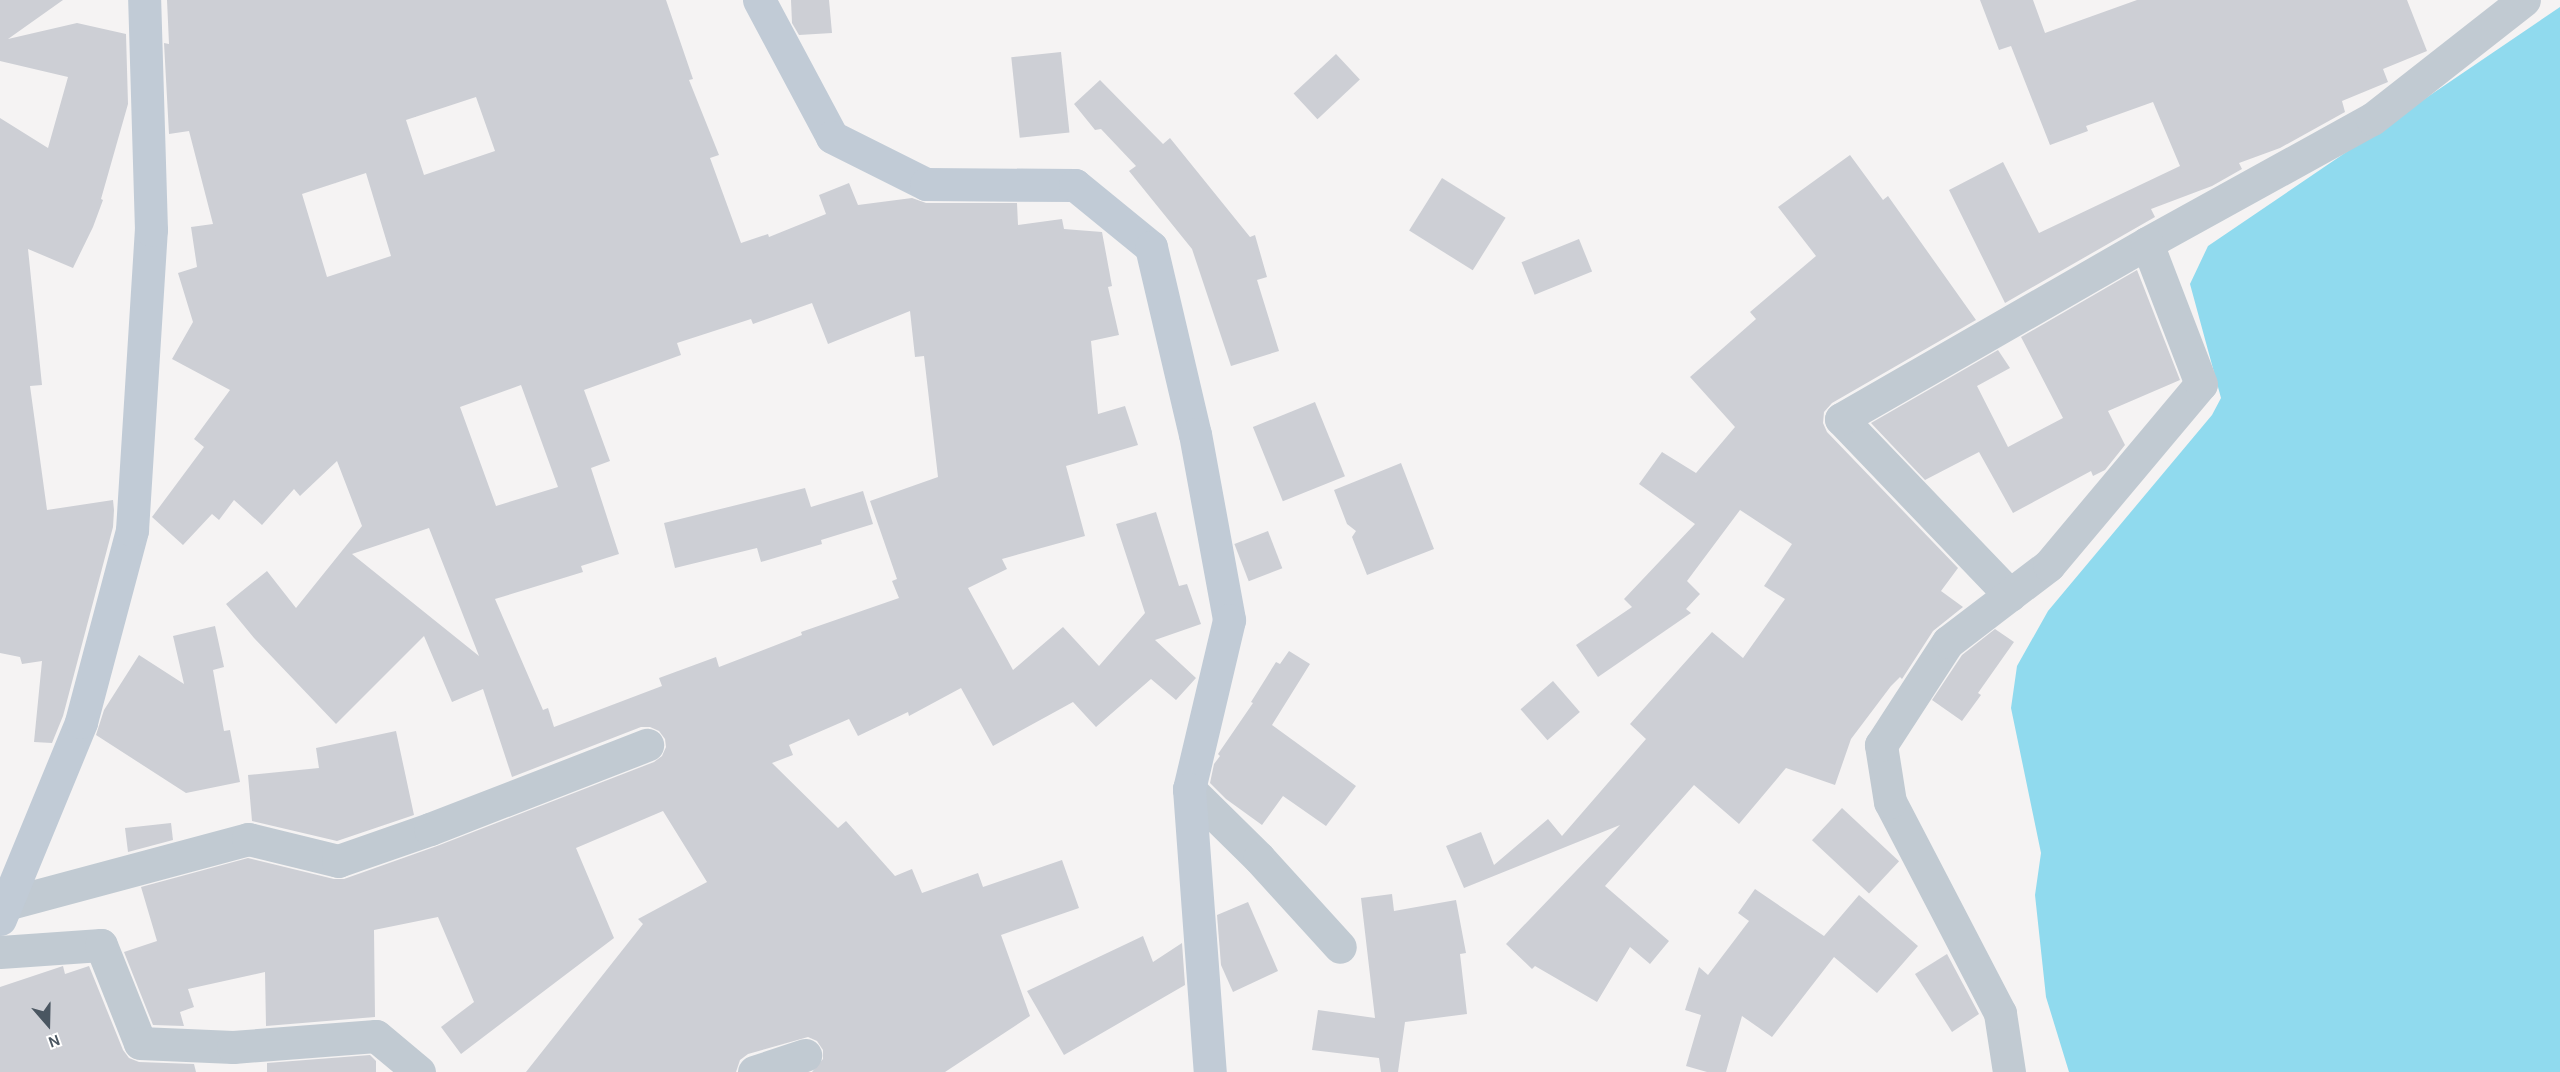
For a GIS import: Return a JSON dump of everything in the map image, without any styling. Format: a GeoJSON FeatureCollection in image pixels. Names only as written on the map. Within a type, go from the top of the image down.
{"type":"FeatureCollection","features":[{"type":"Feature","properties":{"kind":"street"},"geometry":{"type":"LineString","coordinates":[[3,911],[81,722],[132,530],[151,230],[144,0]]}},
{"type":"Feature","properties":{"kind":"street"},"geometry":{"type":"LineString","coordinates":[[759,0],[832,137],[926,184],[1075,185],[1151,247],[1195,434],[1229,620],[1189,789],[1210,1072]]}},
{"type":"Feature","properties":{"kind":"street"},"geometry":{"type":"LineString","coordinates":[[2010,595],[1841,420],[2147,243],[2372,119],[2524,0]]}},
{"type":"Feature","properties":{"kind":"street"},"geometry":{"type":"LineString","coordinates":[[2009,1072],[2000,1013],[1890,802],[1881,745],[1948,642],[2049,565],[2201,384],[2147,243]]}},
{"type":"Feature","properties":{"kind":"street"},"geometry":{"type":"LineString","coordinates":[[3,911],[248,839],[338,861],[430,829],[647,745]]}},
{"type":"Feature","properties":{"kind":"street"},"geometry":{"type":"LineString","coordinates":[[1189,789],[1259,858],[1340,947]]}},
{"type":"Feature","properties":{"kind":"street"},"geometry":{"type":"LineString","coordinates":[[0,952],[101,945],[141,1043],[233,1047],[376,1036],[419,1072]]}},
{"type":"Feature","properties":{"kind":"street"},"geometry":{"type":"LineString","coordinates":[[754,1072],[805,1055]]}},
{"type":"Feature","properties":{"kind":"water"},"geometry":{"type":"Polygon","coordinates":[[[2560,7],[2560,1072],[2069,1072],[2046,997],[2035,895],[2041,853],[2011,708],[2017,666],[2048,611],[2212,415],[2221,398],[2190,284],[2208,246],[2560,7]]]}},
{"type":"Feature","properties":{"kind":"building"},"geometry":{"type":"Polygon","coordinates":[[[0,0],[63,0],[8,39],[77,23],[126,34],[128,104],[101,199],[103,200],[93,227],[73,268],[28,249],[42,385],[30,386],[47,510],[113,500],[114,510],[113,527],[63,716],[52,743],[34,742],[42,661],[22,664],[20,657],[0,653],[0,118],[48,148],[68,77],[0,61],[0,0]]]}},
{"type":"Feature","properties":{"kind":"building"},"geometry":{"type":"Polygon","coordinates":[[[167,0],[666,0],[693,79],[689,80],[719,155],[710,158],[741,243],[768,234],[769,237],[826,214],[819,195],[849,183],[858,205],[912,198],[926,203],[1017,203],[1018,225],[1062,219],[1064,229],[1102,232],[1112,286],[1108,287],[1119,335],[1091,341],[1098,414],[1125,406],[1138,445],[1066,466],[1085,536],[1002,559],[1007,569],[968,588],[1013,670],[1063,627],[1099,666],[1145,613],[1116,524],[1156,512],[1179,586],[1187,584],[1201,624],[1155,640],[1196,678],[1176,700],[1151,679],[1096,727],[1073,702],[993,746],[961,688],[909,716],[908,712],[858,736],[849,719],[789,745],[793,755],[772,763],[838,828],[846,821],[895,876],[912,869],[922,893],[978,873],[983,887],[1062,860],[1079,908],[1001,935],[1030,1016],[945,1072],[812,1072],[823,1059],[823,1050],[817,1041],[808,1037],[748,1054],[740,1060],[736,1072],[526,1072],[643,924],[638,919],[707,882],[663,811],[576,848],[614,938],[461,1054],[441,1027],[474,1002],[438,917],[374,930],[375,1017],[266,1026],[265,972],[188,989],[194,1007],[180,1012],[184,1026],[153,1025],[124,952],[157,941],[141,887],[248,858],[334,879],[344,879],[437,846],[654,762],[662,756],[666,747],[665,739],[659,731],[650,727],[641,727],[512,777],[483,689],[452,702],[424,636],[336,724],[254,638],[226,604],[267,571],[296,608],[362,526],[337,461],[300,496],[294,489],[262,525],[234,500],[219,520],[212,514],[183,545],[152,517],[204,447],[194,439],[230,390],[172,359],[193,322],[178,273],[197,267],[191,227],[213,224],[189,131],[169,134],[164,43],[169,44],[167,0]],[[476,97],[406,120],[424,175],[495,151],[476,97]],[[366,173],[302,194],[327,277],[391,256],[366,173]],[[812,303],[753,324],[751,319],[677,343],[681,355],[584,390],[610,461],[591,468],[619,554],[581,566],[583,572],[495,599],[543,710],[548,708],[554,727],[662,686],[659,678],[716,657],[719,667],[802,635],[801,632],[899,598],[892,581],[897,579],[870,501],[938,477],[924,356],[915,357],[910,311],[828,344],[812,303]],[[521,385],[460,407],[496,506],[558,487],[521,385]],[[429,528],[352,554],[479,656],[429,528]]]}},
{"type":"Feature","properties":{"kind":"building"},"geometry":{"type":"Polygon","coordinates":[[[791,0],[829,0],[832,33],[799,35],[792,23],[791,0]]]}},
{"type":"Feature","properties":{"kind":"building"},"geometry":{"type":"Polygon","coordinates":[[[1980,0],[2033,0],[2045,33],[2137,0],[2407,0],[2427,51],[2383,69],[2388,82],[2342,101],[2345,112],[2280,148],[2239,163],[2242,169],[2212,186],[2151,209],[2155,217],[2005,303],[1949,190],[2003,162],[2039,233],[2180,166],[2153,102],[2086,126],[2088,131],[2050,145],[2011,46],[1999,50],[1980,0]]]}},
{"type":"Feature","properties":{"kind":"building"},"geometry":{"type":"Polygon","coordinates":[[[1061,52],[1069,133],[1020,138],[1011,57],[1061,52]]]}},
{"type":"Feature","properties":{"kind":"building"},"geometry":{"type":"Polygon","coordinates":[[[1336,54],[1360,80],[1317,119],[1294,94],[1336,54]]]}},
{"type":"Feature","properties":{"kind":"building"},"geometry":{"type":"Polygon","coordinates":[[[1100,80],[1163,144],[1170,138],[1250,237],[1255,235],[1267,277],[1257,280],[1279,351],[1231,366],[1192,249],[1129,171],[1136,166],[1101,129],[1095,130],[1074,104],[1100,80]]]}},
{"type":"Feature","properties":{"kind":"building"},"geometry":{"type":"Polygon","coordinates":[[[1850,155],[1883,200],[1888,196],[1976,320],[1832,403],[1824,412],[1823,423],[1827,432],[1958,568],[1941,591],[1963,607],[1933,631],[1902,679],[1900,677],[1891,686],[1851,739],[1835,785],[1786,768],[1739,824],[1694,785],[1605,886],[1669,941],[1650,964],[1630,947],[1597,1002],[1535,966],[1532,969],[1506,944],[1620,825],[1464,888],[1446,846],[1481,832],[1494,865],[1548,819],[1562,836],[1646,739],[1630,724],[1712,632],[1743,658],[1785,599],[1764,586],[1792,544],[1740,510],[1687,581],[1700,594],[1686,609],[1691,613],[1598,677],[1576,645],[1632,607],[1624,599],[1695,524],[1639,484],[1662,452],[1696,473],[1735,427],[1690,377],[1756,319],[1750,312],[1816,256],[1778,207],[1850,155]]]}},
{"type":"Feature","properties":{"kind":"building"},"geometry":{"type":"Polygon","coordinates":[[[1442,178],[1506,218],[1473,270],[1409,231],[1442,178]]]}},
{"type":"Feature","properties":{"kind":"building"},"geometry":{"type":"Polygon","coordinates":[[[1579,239],[1592,271],[1535,295],[1522,262],[1579,239]]]}},
{"type":"Feature","properties":{"kind":"building"},"geometry":{"type":"Polygon","coordinates":[[[2137,270],[2180,380],[2108,411],[2125,445],[2105,470],[2093,476],[2091,471],[2013,513],[1979,452],[1925,480],[1871,423],[1998,350],[2010,368],[1977,386],[2008,447],[2063,418],[2021,337],[2137,270]]]}},
{"type":"Feature","properties":{"kind":"building"},"geometry":{"type":"Polygon","coordinates":[[[1315,402],[1345,476],[1283,501],[1253,427],[1315,402]]]}},
{"type":"Feature","properties":{"kind":"building"},"geometry":{"type":"Polygon","coordinates":[[[1401,463],[1434,549],[1367,575],[1352,537],[1356,531],[1347,524],[1334,490],[1401,463]]]}},
{"type":"Feature","properties":{"kind":"building"},"geometry":{"type":"Polygon","coordinates":[[[805,488],[811,507],[863,491],[873,524],[821,540],[822,544],[761,562],[757,548],[675,568],[664,523],[805,488]]]}},
{"type":"Feature","properties":{"kind":"building"},"geometry":{"type":"Polygon","coordinates":[[[1268,531],[1282,568],[1249,581],[1234,544],[1268,531]]]}},
{"type":"Feature","properties":{"kind":"building"},"geometry":{"type":"Polygon","coordinates":[[[215,626],[224,667],[213,670],[224,731],[230,730],[240,782],[186,793],[96,735],[104,710],[139,655],[184,684],[173,636],[215,626]]]}},
{"type":"Feature","properties":{"kind":"building"},"geometry":{"type":"Polygon","coordinates":[[[1995,629],[2014,642],[1978,693],[1981,695],[1962,721],[1932,700],[1962,655],[1995,629]]]}},
{"type":"Feature","properties":{"kind":"building"},"geometry":{"type":"Polygon","coordinates":[[[1289,651],[1310,664],[1272,725],[1356,786],[1326,826],[1283,796],[1262,825],[1226,799],[1210,783],[1214,764],[1220,756],[1218,754],[1253,703],[1251,702],[1276,662],[1280,664],[1289,651]]]}},
{"type":"Feature","properties":{"kind":"building"},"geometry":{"type":"Polygon","coordinates":[[[1553,681],[1580,712],[1547,740],[1521,709],[1553,681]]]}},
{"type":"Feature","properties":{"kind":"building"},"geometry":{"type":"Polygon","coordinates":[[[396,731],[414,815],[337,841],[252,821],[248,775],[319,768],[316,748],[396,731]]]}},
{"type":"Feature","properties":{"kind":"building"},"geometry":{"type":"Polygon","coordinates":[[[1842,808],[1899,861],[1869,893],[1812,840],[1842,808]]]}},
{"type":"Feature","properties":{"kind":"building"},"geometry":{"type":"Polygon","coordinates":[[[171,823],[173,840],[128,852],[125,828],[171,823]]]}},
{"type":"Feature","properties":{"kind":"building"},"geometry":{"type":"Polygon","coordinates":[[[1755,889],[1824,936],[1859,895],[1918,946],[1877,993],[1834,957],[1772,1037],[1742,1016],[1726,1072],[1707,1072],[1686,1066],[1701,1015],[1685,1010],[1699,967],[1708,975],[1749,921],[1738,913],[1755,889]]]}},
{"type":"Feature","properties":{"kind":"building"},"geometry":{"type":"Polygon","coordinates":[[[1392,894],[1394,911],[1456,900],[1466,953],[1460,954],[1467,1014],[1405,1022],[1398,1072],[1381,1072],[1379,1058],[1312,1050],[1318,1010],[1375,1018],[1361,898],[1392,894]]]}},
{"type":"Feature","properties":{"kind":"building"},"geometry":{"type":"Polygon","coordinates":[[[1248,902],[1278,971],[1233,992],[1221,965],[1217,915],[1248,902]]]}},
{"type":"Feature","properties":{"kind":"building"},"geometry":{"type":"Polygon","coordinates":[[[1143,936],[1153,962],[1182,943],[1185,985],[1064,1055],[1027,991],[1143,936]]]}},
{"type":"Feature","properties":{"kind":"building"},"geometry":{"type":"Polygon","coordinates":[[[1947,954],[1979,1014],[1952,1032],[1915,974],[1947,954]]]}},
{"type":"Feature","properties":{"kind":"building"},"geometry":{"type":"Polygon","coordinates":[[[63,966],[65,974],[89,966],[123,1050],[129,1058],[139,1062],[194,1064],[196,1072],[0,1072],[0,987],[63,966]]]}},
{"type":"Feature","properties":{"kind":"building"},"geometry":{"type":"Polygon","coordinates":[[[370,1055],[376,1061],[376,1072],[267,1072],[267,1063],[370,1055]]]}}]}
